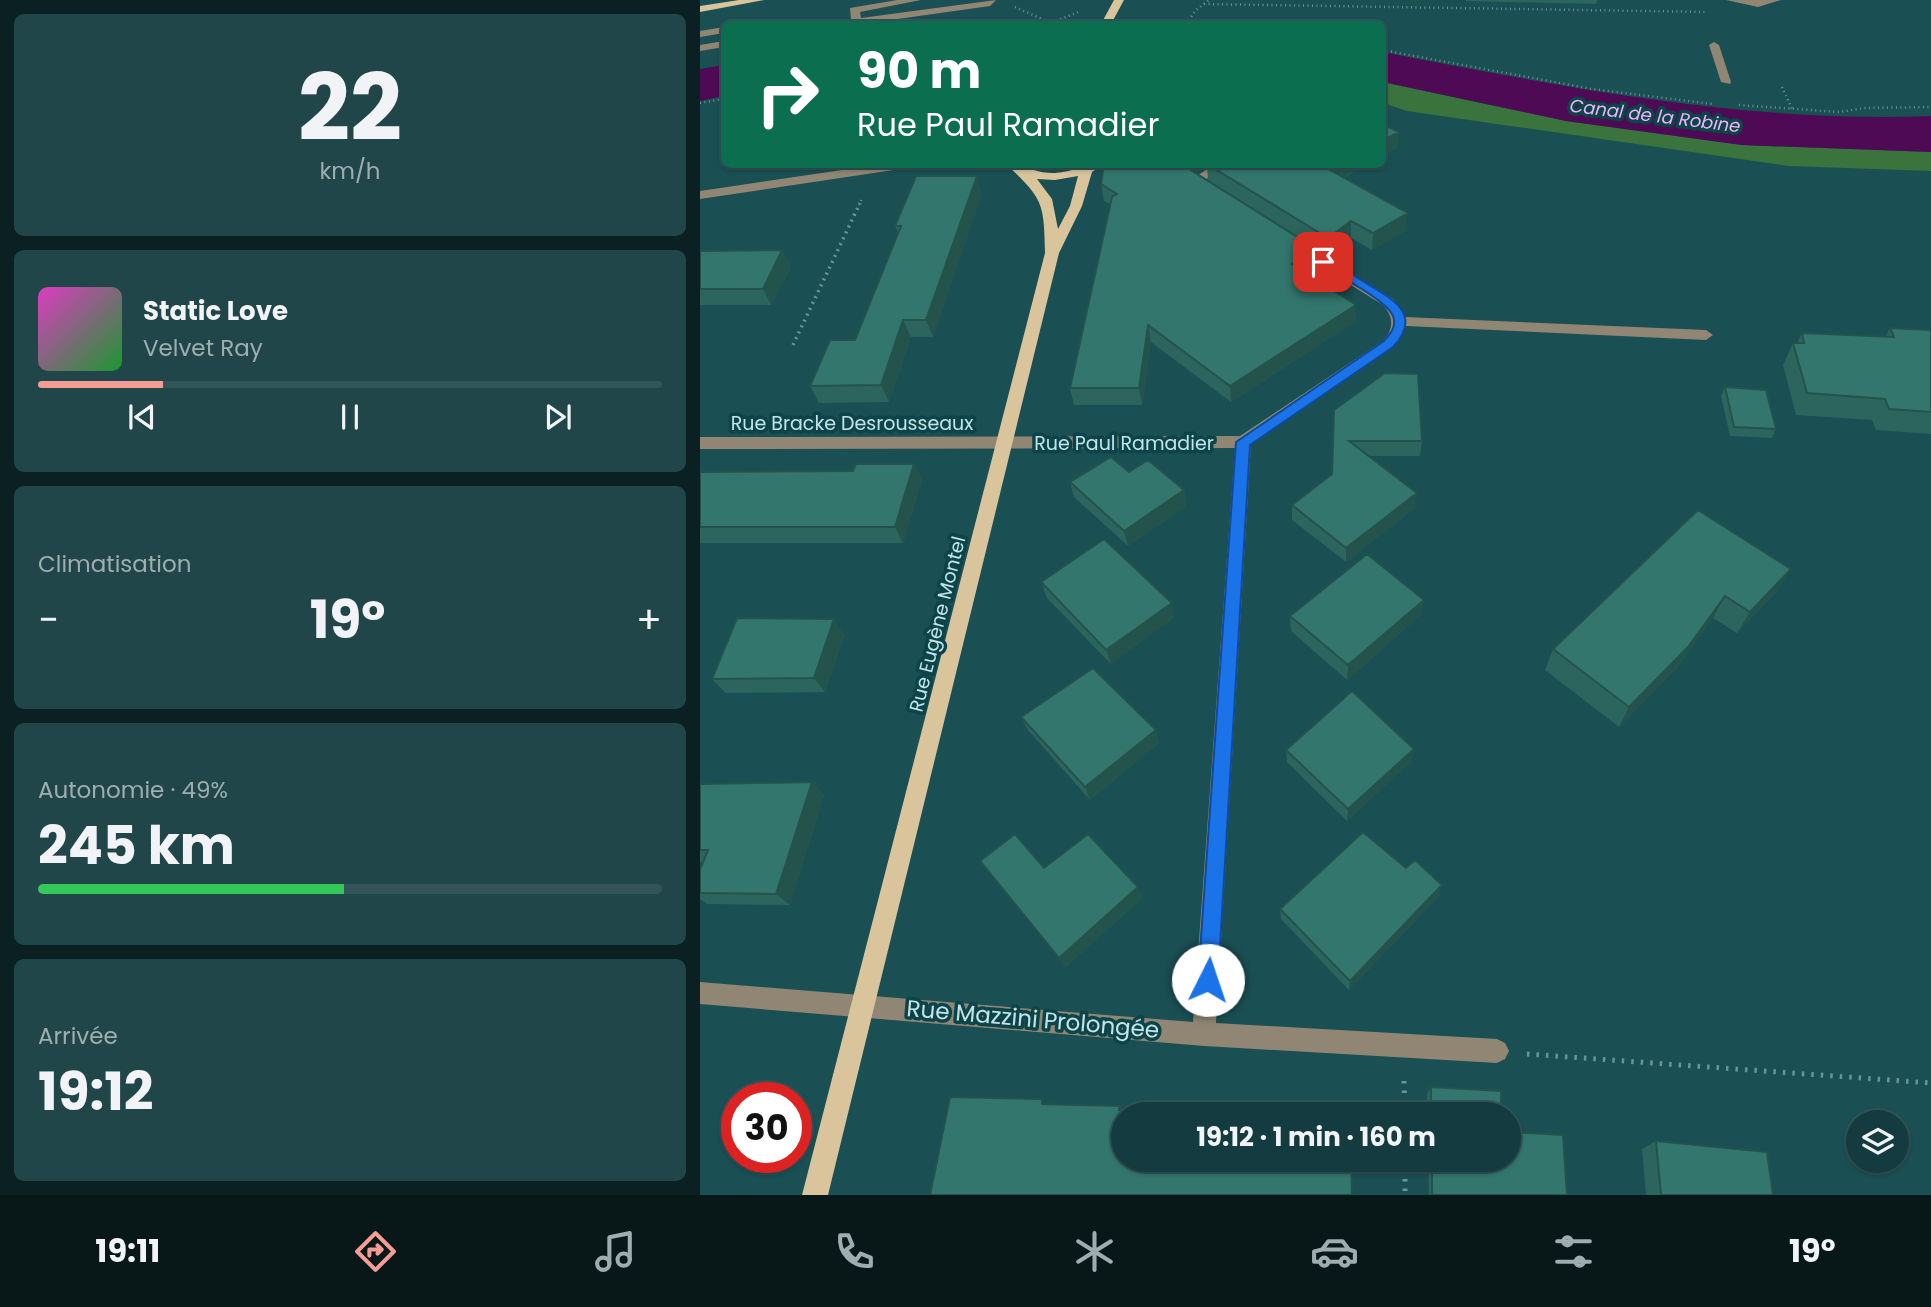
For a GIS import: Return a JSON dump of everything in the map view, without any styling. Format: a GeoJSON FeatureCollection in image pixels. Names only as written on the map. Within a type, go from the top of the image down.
{"type":"FeatureCollection","features":[{"type":"Feature","properties":{"kind":"main road"},"geometry":{"type":"LineString","coordinates":[[700,9],[759,0]]}},
{"type":"Feature","properties":{"kind":"main road"},"geometry":{"type":"LineString","coordinates":[[1018,168],[1056,177],[1091,168]]}},
{"type":"Feature","properties":{"kind":"main road","name":"Rue Eugène Montel"},"geometry":{"type":"LineString","coordinates":[[1018,168],[1042,188],[1049,208],[1052,253]]}},
{"type":"Feature","properties":{"kind":"main road","name":"Rue Eugène Montel"},"geometry":{"type":"LineString","coordinates":[[815,1195],[1052,253],[1076,206],[1086,171]]}},
{"type":"Feature","properties":{"kind":"street"},"geometry":{"type":"LineString","coordinates":[[857,21],[854,10],[916,0]]}},
{"type":"Feature","properties":{"kind":"street"},"geometry":{"type":"LineString","coordinates":[[1731,0],[1758,4],[1776,0]]}},
{"type":"Feature","properties":{"kind":"street"},"geometry":{"type":"LineString","coordinates":[[864,21],[990,2]]}},
{"type":"Feature","properties":{"kind":"street"},"geometry":{"type":"LineString","coordinates":[[700,34],[721,30]]}},
{"type":"Feature","properties":{"kind":"street"},"geometry":{"type":"LineString","coordinates":[[700,48],[721,44]]}},
{"type":"Feature","properties":{"kind":"street"},"geometry":{"type":"LineString","coordinates":[[1714,44],[1726,82]]}},
{"type":"Feature","properties":{"kind":"street"},"geometry":{"type":"LineString","coordinates":[[700,195],[889,168]]}},
{"type":"Feature","properties":{"kind":"street"},"geometry":{"type":"LineString","coordinates":[[1194,182],[1219,168]]}},
{"type":"Feature","properties":{"kind":"street"},"geometry":{"type":"LineString","coordinates":[[1243,442],[1388,344],[1398,334],[1400,321],[1397,311],[1388,302],[1285,238]]}},
{"type":"Feature","properties":{"kind":"street"},"geometry":{"type":"LineString","coordinates":[[1400,321],[1706,335]]}},
{"type":"Feature","properties":{"kind":"street","name":"Rue Paul Ramadier"},"geometry":{"type":"LineString","coordinates":[[1004,442],[1243,442],[1204,1034]]}},
{"type":"Feature","properties":{"kind":"street","name":"Rue Bracke Desrousseaux"},"geometry":{"type":"LineString","coordinates":[[700,443],[1004,442]]}},
{"type":"Feature","properties":{"kind":"street","name":"Rue Mazzini Prolongée"},"geometry":{"type":"LineString","coordinates":[[700,993],[1204,1034],[1497,1051]]}},
{"type":"Feature","properties":{"kind":"path"},"geometry":{"type":"LineString","coordinates":[[1189,21],[1209,0]]}},
{"type":"Feature","properties":{"kind":"path"},"geometry":{"type":"LineString","coordinates":[[990,2],[1023,9],[1047,21]]}},
{"type":"Feature","properties":{"kind":"path"},"geometry":{"type":"LineString","coordinates":[[1204,4],[1707,12]]}},
{"type":"Feature","properties":{"kind":"path"},"geometry":{"type":"LineString","coordinates":[[1696,12],[1699,22]]}},
{"type":"Feature","properties":{"kind":"path"},"geometry":{"type":"LineString","coordinates":[[1386,51],[1592,89],[1722,104]]}},
{"type":"Feature","properties":{"kind":"path"},"geometry":{"type":"LineString","coordinates":[[1782,87],[1792,109]]}},
{"type":"Feature","properties":{"kind":"path"},"geometry":{"type":"LineString","coordinates":[[700,103],[721,100]]}},
{"type":"Feature","properties":{"kind":"path"},"geometry":{"type":"LineString","coordinates":[[1736,105],[1839,112],[1865,108],[1931,107]]}},
{"type":"Feature","properties":{"kind":"path"},"geometry":{"type":"LineString","coordinates":[[793,345],[875,170]]}},
{"type":"Feature","properties":{"kind":"path"},"geometry":{"type":"LineString","coordinates":[[1497,1051],[1931,1083]]}},
{"type":"Feature","properties":{"kind":"path"},"geometry":{"type":"LineString","coordinates":[[1405,1172],[1405,1195]]}},
{"type":"Feature","properties":{"kind":"green space"},"geometry":{"type":"Polygon","coordinates":[[[1386,83],[1566,121],[1742,145],[1931,152],[1931,171],[1789,166],[1407,111],[1386,104],[1386,83]]]}},
{"type":"Feature","properties":{"kind":"water","name":"Canal de la Robine"},"geometry":{"type":"Polygon","coordinates":[[[1386,53],[1655,100],[1792,114],[1931,116],[1931,152],[1742,145],[1566,121],[1386,83],[1386,53]]]}},
{"type":"Feature","properties":{"kind":"water"},"geometry":{"type":"Polygon","coordinates":[[[721,66],[721,97],[700,101],[700,69],[721,66]]]}},
{"type":"Feature","properties":{"kind":"building"},"geometry":{"type":"Polygon","coordinates":[[[1386,126],[1399,132],[1386,139],[1386,126]]]}},
{"type":"Feature","properties":{"kind":"building"},"geometry":{"type":"Polygon","coordinates":[[[1103,168],[1187,168],[1315,248],[1292,264],[1356,305],[1230,386],[1148,325],[1139,388],[1070,388],[1112,197],[1117,194],[1101,184],[1103,168]]]}},
{"type":"Feature","properties":{"kind":"building"},"geometry":{"type":"Polygon","coordinates":[[[1214,168],[1333,168],[1330,170],[1408,213],[1373,233],[1351,221],[1328,238],[1214,168]]]}},
{"type":"Feature","properties":{"kind":"building"},"geometry":{"type":"Polygon","coordinates":[[[916,176],[977,176],[926,320],[903,320],[881,385],[810,386],[830,340],[855,340],[901,226],[895,226],[916,176]]]}},
{"type":"Feature","properties":{"kind":"building"},"geometry":{"type":"Polygon","coordinates":[[[782,250],[763,289],[700,289],[700,251],[782,250]]]}},
{"type":"Feature","properties":{"kind":"building"},"geometry":{"type":"Polygon","coordinates":[[[1890,328],[1931,330],[1931,412],[1889,409],[1885,399],[1807,393],[1793,343],[1804,343],[1802,333],[1894,337],[1890,328]]]}},
{"type":"Feature","properties":{"kind":"building"},"geometry":{"type":"Polygon","coordinates":[[[1385,373],[1418,374],[1422,441],[1349,441],[1417,493],[1346,548],[1292,505],[1332,474],[1334,410],[1385,373]]]}},
{"type":"Feature","properties":{"kind":"building"},"geometry":{"type":"Polygon","coordinates":[[[1725,387],[1766,390],[1776,429],[1734,427],[1725,387]]]}},
{"type":"Feature","properties":{"kind":"building"},"geometry":{"type":"Polygon","coordinates":[[[1111,457],[1129,472],[1148,460],[1184,490],[1124,531],[1070,482],[1111,457]]]}},
{"type":"Feature","properties":{"kind":"building"},"geometry":{"type":"Polygon","coordinates":[[[856,464],[914,464],[895,527],[700,527],[700,472],[853,471],[856,464]]]}},
{"type":"Feature","properties":{"kind":"building"},"geometry":{"type":"Polygon","coordinates":[[[1698,510],[1791,569],[1750,612],[1725,596],[1688,647],[1629,707],[1553,649],[1698,510]]]}},
{"type":"Feature","properties":{"kind":"building"},"geometry":{"type":"Polygon","coordinates":[[[1104,539],[1172,603],[1106,650],[1041,582],[1104,539]]]}},
{"type":"Feature","properties":{"kind":"building"},"geometry":{"type":"Polygon","coordinates":[[[1367,554],[1424,600],[1348,665],[1290,616],[1367,554]]]}},
{"type":"Feature","properties":{"kind":"building"},"geometry":{"type":"Polygon","coordinates":[[[737,618],[834,619],[814,678],[712,679],[737,618]]]}},
{"type":"Feature","properties":{"kind":"building"},"geometry":{"type":"Polygon","coordinates":[[[1093,668],[1156,730],[1085,787],[1021,717],[1093,668]]]}},
{"type":"Feature","properties":{"kind":"building"},"geometry":{"type":"Polygon","coordinates":[[[1352,691],[1414,749],[1348,809],[1286,750],[1352,691]]]}},
{"type":"Feature","properties":{"kind":"building"},"geometry":{"type":"Polygon","coordinates":[[[812,782],[776,894],[700,893],[700,870],[708,850],[700,850],[700,784],[812,782]]]}},
{"type":"Feature","properties":{"kind":"building"},"geometry":{"type":"Polygon","coordinates":[[[1363,832],[1406,868],[1415,860],[1442,885],[1350,981],[1280,909],[1363,832]]]}},
{"type":"Feature","properties":{"kind":"building"},"geometry":{"type":"Polygon","coordinates":[[[1015,834],[1044,868],[1088,834],[1138,887],[1059,958],[980,861],[1015,834]]]}},
{"type":"Feature","properties":{"kind":"building"},"geometry":{"type":"Polygon","coordinates":[[[1431,1087],[1501,1091],[1501,1102],[1431,1102],[1431,1087]]]}},
{"type":"Feature","properties":{"kind":"building"},"geometry":{"type":"Polygon","coordinates":[[[950,1097],[1042,1099],[1042,1104],[1111,1106],[1111,1172],[1351,1172],[1352,1195],[930,1195],[950,1097]]]}},
{"type":"Feature","properties":{"kind":"building"},"geometry":{"type":"Polygon","coordinates":[[[1521,1133],[1563,1135],[1567,1195],[1432,1195],[1432,1172],[1521,1172],[1521,1133]]]}},
{"type":"Feature","properties":{"kind":"building"},"geometry":{"type":"Polygon","coordinates":[[[1656,1141],[1767,1152],[1773,1195],[1661,1195],[1656,1141]]]}},
{"type":"Feature","properties":{"kind":"route"},"geometry":{"type":"LineString","coordinates":[[1208,980],[1243,442],[1394,340],[1400,328],[1399,316],[1394,307],[1323,262]]}}]}
